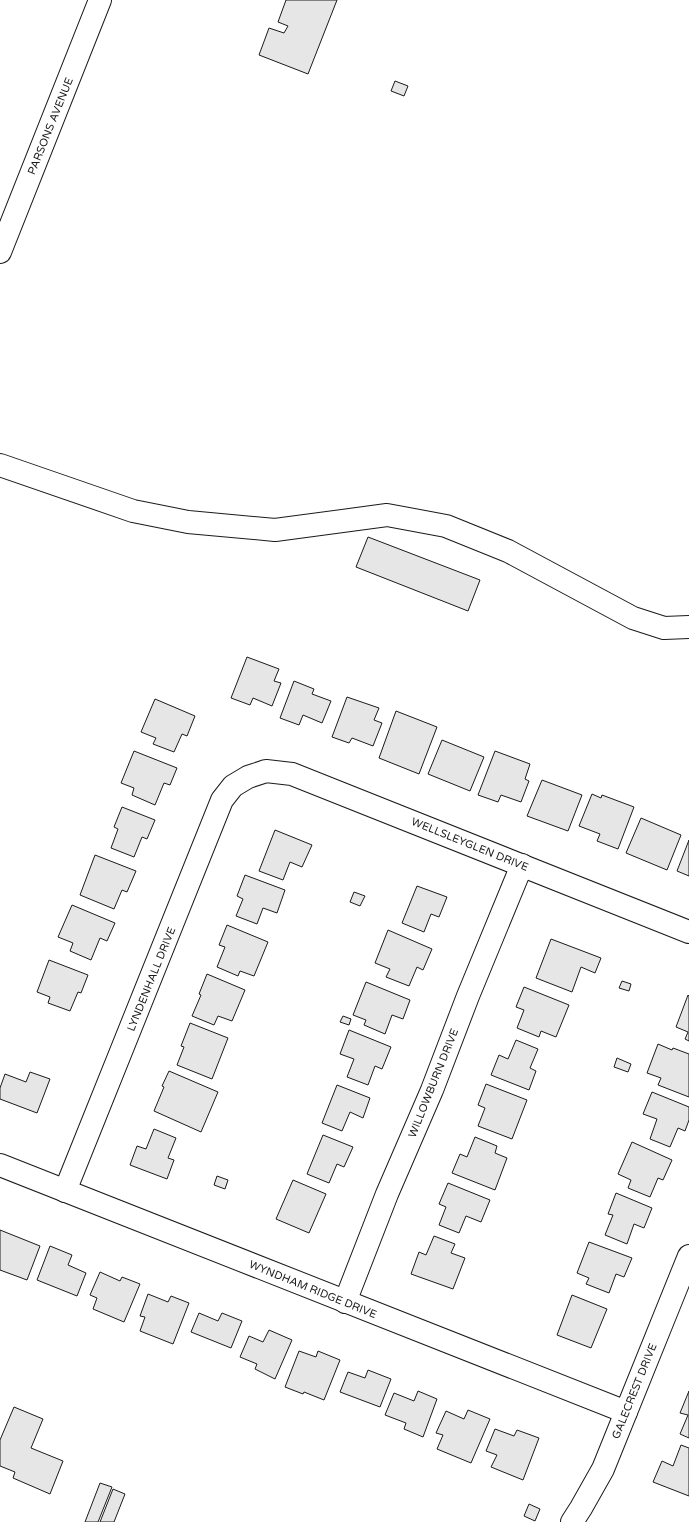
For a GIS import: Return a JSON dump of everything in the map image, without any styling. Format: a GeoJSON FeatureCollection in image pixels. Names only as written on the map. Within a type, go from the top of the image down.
{"type":"FeatureCollection","features":[{"type":"Feature","properties":{"kind":"street","name":"PARSONS AVENUE"},"geometry":{"type":"LineString","coordinates":[[0,252],[100,0]]}},
{"type":"Feature","properties":{"kind":"street"},"geometry":{"type":"LineString","coordinates":[[0,465],[133,511],[188,522],[275,530],[388,515],[446,526],[508,551],[633,618],[664,628],[689,627]]}},
{"type":"Feature","properties":{"kind":"street","name":"WELLSLEYGLEN DRIVE"},"geometry":{"type":"LineString","coordinates":[[248,776],[266,771],[292,774],[689,932]]}},
{"type":"Feature","properties":{"kind":"street","name":"LYNDENHALL DRIVE"},"geometry":{"type":"LineString","coordinates":[[65,1191],[222,800],[233,786],[248,776]]}},
{"type":"Feature","properties":{"kind":"street","name":"WILLOWBURN DRIVE"},"geometry":{"type":"LineString","coordinates":[[345,1302],[387,1194],[432,1090],[468,996],[522,865]]}},
{"type":"Feature","properties":{"kind":"street","name":"WYNDHAM RIDGE DRIVE"},"geometry":{"type":"LineString","coordinates":[[0,1165],[626,1412]]}},
{"type":"Feature","properties":{"kind":"street","name":"GALECREST DRIVE"},"geometry":{"type":"LineString","coordinates":[[572,1522],[603,1469],[689,1256]]}},
{"type":"Feature","properties":{"kind":"building"},"geometry":{"type":"Polygon","coordinates":[[[286,0],[337,0],[308,74],[259,55],[269,28],[284,33],[288,26],[278,22],[286,0]]]}},
{"type":"Feature","properties":{"kind":"building"},"geometry":{"type":"Polygon","coordinates":[[[395,81],[408,86],[404,96],[391,91],[395,81]]]}},
{"type":"Feature","properties":{"kind":"building"},"geometry":{"type":"Polygon","coordinates":[[[368,537],[480,580],[468,611],[356,567],[368,537]]]}},
{"type":"Feature","properties":{"kind":"building"},"geometry":{"type":"Polygon","coordinates":[[[247,657],[279,669],[274,681],[281,683],[272,706],[253,698],[250,705],[231,698],[247,657]]]}},
{"type":"Feature","properties":{"kind":"building"},"geometry":{"type":"Polygon","coordinates":[[[294,681],[314,689],[312,694],[331,701],[322,723],[303,715],[299,725],[280,718],[294,681]]]}},
{"type":"Feature","properties":{"kind":"building"},"geometry":{"type":"Polygon","coordinates":[[[347,697],[379,708],[374,720],[382,723],[373,746],[352,738],[349,743],[332,737],[347,697]]]}},
{"type":"Feature","properties":{"kind":"building"},"geometry":{"type":"Polygon","coordinates":[[[155,699],[195,716],[187,736],[182,734],[174,752],[153,744],[156,738],[141,732],[155,699]]]}},
{"type":"Feature","properties":{"kind":"building"},"geometry":{"type":"Polygon","coordinates":[[[396,711],[437,727],[419,774],[379,758],[396,711]]]}},
{"type":"Feature","properties":{"kind":"building"},"geometry":{"type":"Polygon","coordinates":[[[442,740],[484,757],[470,791],[428,774],[442,740]]]}},
{"type":"Feature","properties":{"kind":"building"},"geometry":{"type":"Polygon","coordinates":[[[134,751],[177,768],[170,785],[164,783],[155,805],[132,795],[134,788],[121,783],[134,751]]]}},
{"type":"Feature","properties":{"kind":"building"},"geometry":{"type":"Polygon","coordinates":[[[495,751],[530,764],[525,779],[529,781],[521,802],[501,795],[498,802],[478,795],[495,751]]]}},
{"type":"Feature","properties":{"kind":"building"},"geometry":{"type":"Polygon","coordinates":[[[542,780],[582,795],[568,831],[527,816],[542,780]]]}},
{"type":"Feature","properties":{"kind":"building"},"geometry":{"type":"Polygon","coordinates":[[[592,794],[601,798],[602,795],[634,807],[618,849],[597,841],[600,834],[579,826],[592,794]]]}},
{"type":"Feature","properties":{"kind":"building"},"geometry":{"type":"Polygon","coordinates":[[[122,807],[155,820],[147,839],[142,837],[134,857],[111,848],[118,829],[114,827],[122,807]]]}},
{"type":"Feature","properties":{"kind":"building"},"geometry":{"type":"Polygon","coordinates":[[[641,818],[681,835],[667,870],[626,853],[641,818]]]}},
{"type":"Feature","properties":{"kind":"building"},"geometry":{"type":"Polygon","coordinates":[[[275,830],[312,845],[302,867],[290,862],[283,880],[259,871],[275,830]]]}},
{"type":"Feature","properties":{"kind":"building"},"geometry":{"type":"Polygon","coordinates":[[[689,840],[689,876],[677,871],[689,840]]]}},
{"type":"Feature","properties":{"kind":"building"},"geometry":{"type":"Polygon","coordinates":[[[95,855],[136,871],[127,892],[122,890],[114,909],[80,895],[95,855]]]}},
{"type":"Feature","properties":{"kind":"building"},"geometry":{"type":"Polygon","coordinates":[[[245,875],[285,890],[277,913],[263,908],[257,924],[236,916],[243,899],[237,896],[245,875]]]}},
{"type":"Feature","properties":{"kind":"building"},"geometry":{"type":"Polygon","coordinates":[[[417,886],[447,897],[439,917],[431,914],[424,932],[402,923],[417,886]]]}},
{"type":"Feature","properties":{"kind":"building"},"geometry":{"type":"Polygon","coordinates":[[[354,892],[365,896],[360,906],[350,902],[354,892]]]}},
{"type":"Feature","properties":{"kind":"building"},"geometry":{"type":"Polygon","coordinates":[[[72,905],[115,923],[107,941],[100,938],[91,960],[70,951],[73,943],[58,937],[72,905]]]}},
{"type":"Feature","properties":{"kind":"building"},"geometry":{"type":"Polygon","coordinates":[[[227,925],[268,942],[254,976],[240,971],[238,976],[217,967],[225,947],[219,945],[227,925]]]}},
{"type":"Feature","properties":{"kind":"building"},"geometry":{"type":"Polygon","coordinates":[[[388,930],[432,949],[423,970],[417,967],[409,986],[386,977],[390,969],[375,963],[388,930]]]}},
{"type":"Feature","properties":{"kind":"building"},"geometry":{"type":"Polygon","coordinates":[[[551,939],[601,958],[595,973],[581,967],[572,992],[536,978],[551,939]]]}},
{"type":"Feature","properties":{"kind":"building"},"geometry":{"type":"Polygon","coordinates":[[[49,960],[88,975],[81,993],[78,992],[70,1011],[48,1003],[50,997],[37,992],[49,960]]]}},
{"type":"Feature","properties":{"kind":"building"},"geometry":{"type":"Polygon","coordinates":[[[207,974],[245,990],[232,1021],[218,1016],[214,1025],[192,1016],[201,995],[199,994],[207,974]]]}},
{"type":"Feature","properties":{"kind":"building"},"geometry":{"type":"Polygon","coordinates":[[[622,981],[631,984],[629,991],[619,988],[622,981]]]}},
{"type":"Feature","properties":{"kind":"building"},"geometry":{"type":"Polygon","coordinates":[[[366,982],[410,1000],[403,1019],[392,1015],[385,1034],[364,1025],[366,1020],[353,1015],[366,982]]]}},
{"type":"Feature","properties":{"kind":"building"},"geometry":{"type":"Polygon","coordinates":[[[524,987],[569,1005],[556,1037],[541,1031],[539,1037],[517,1028],[524,1010],[516,1007],[524,987]]]}},
{"type":"Feature","properties":{"kind":"building"},"geometry":{"type":"Polygon","coordinates":[[[688,995],[689,1041],[685,1039],[688,1032],[676,1027],[688,995]]]}},
{"type":"Feature","properties":{"kind":"building"},"geometry":{"type":"Polygon","coordinates":[[[343,1016],[351,1019],[349,1025],[340,1022],[343,1016]]]}},
{"type":"Feature","properties":{"kind":"building"},"geometry":{"type":"Polygon","coordinates":[[[190,1023],[228,1038],[212,1079],[177,1065],[184,1047],[181,1046],[190,1023]]]}},
{"type":"Feature","properties":{"kind":"building"},"geometry":{"type":"Polygon","coordinates":[[[349,1030],[391,1047],[382,1069],[375,1066],[368,1085],[347,1077],[354,1059],[340,1054],[349,1030]]]}},
{"type":"Feature","properties":{"kind":"building"},"geometry":{"type":"Polygon","coordinates":[[[516,1040],[538,1049],[530,1068],[536,1071],[529,1090],[491,1075],[499,1055],[508,1059],[516,1040]]]}},
{"type":"Feature","properties":{"kind":"building"},"geometry":{"type":"Polygon","coordinates":[[[658,1044],[672,1050],[673,1048],[689,1054],[689,1097],[658,1085],[661,1078],[647,1073],[658,1044]]]}},
{"type":"Feature","properties":{"kind":"building"},"geometry":{"type":"Polygon","coordinates":[[[617,1058],[631,1064],[628,1072],[614,1067],[617,1058]]]}},
{"type":"Feature","properties":{"kind":"building"},"geometry":{"type":"Polygon","coordinates":[[[169,1071],[218,1092],[201,1132],[154,1111],[164,1087],[162,1086],[169,1071]]]}},
{"type":"Feature","properties":{"kind":"building"},"geometry":{"type":"Polygon","coordinates":[[[30,1072],[50,1079],[37,1113],[0,1099],[0,1088],[5,1074],[26,1082],[30,1072]]]}},
{"type":"Feature","properties":{"kind":"building"},"geometry":{"type":"Polygon","coordinates":[[[486,1084],[527,1100],[512,1139],[478,1126],[485,1108],[478,1105],[486,1084]]]}},
{"type":"Feature","properties":{"kind":"building"},"geometry":{"type":"Polygon","coordinates":[[[337,1085],[370,1098],[363,1118],[350,1112],[342,1131],[322,1123],[337,1085]]]}},
{"type":"Feature","properties":{"kind":"building"},"geometry":{"type":"Polygon","coordinates":[[[652,1092],[689,1107],[689,1120],[685,1131],[678,1128],[670,1147],[650,1139],[657,1119],[643,1114],[652,1092]]]}},
{"type":"Feature","properties":{"kind":"building"},"geometry":{"type":"Polygon","coordinates":[[[154,1129],[176,1138],[168,1158],[174,1160],[167,1179],[130,1165],[137,1146],[146,1149],[154,1129]]]}},
{"type":"Feature","properties":{"kind":"building"},"geometry":{"type":"Polygon","coordinates":[[[323,1135],[353,1147],[344,1167],[337,1164],[329,1183],[307,1174],[323,1135]]]}},
{"type":"Feature","properties":{"kind":"building"},"geometry":{"type":"Polygon","coordinates":[[[475,1137],[497,1146],[495,1153],[507,1158],[495,1190],[452,1173],[460,1154],[467,1157],[475,1137]]]}},
{"type":"Feature","properties":{"kind":"building"},"geometry":{"type":"Polygon","coordinates":[[[632,1142],[672,1160],[663,1180],[658,1178],[650,1197],[628,1188],[631,1180],[618,1174],[632,1142]]]}},
{"type":"Feature","properties":{"kind":"building"},"geometry":{"type":"Polygon","coordinates":[[[217,1176],[228,1180],[225,1189],[214,1185],[217,1176]]]}},
{"type":"Feature","properties":{"kind":"building"},"geometry":{"type":"Polygon","coordinates":[[[293,1180],[326,1194],[309,1233],[276,1219],[293,1180]]]}},
{"type":"Feature","properties":{"kind":"building"},"geometry":{"type":"Polygon","coordinates":[[[448,1183],[490,1200],[481,1222],[466,1216],[459,1233],[439,1225],[446,1207],[439,1204],[448,1183]]]}},
{"type":"Feature","properties":{"kind":"building"},"geometry":{"type":"Polygon","coordinates":[[[616,1193],[652,1208],[644,1228],[634,1224],[627,1244],[605,1235],[613,1215],[608,1214],[616,1193]]]}},
{"type":"Feature","properties":{"kind":"building"},"geometry":{"type":"Polygon","coordinates":[[[0,1230],[40,1246],[27,1280],[0,1270],[0,1230]]]}},
{"type":"Feature","properties":{"kind":"building"},"geometry":{"type":"Polygon","coordinates":[[[434,1236],[455,1244],[451,1253],[465,1258],[453,1289],[411,1274],[419,1252],[426,1255],[434,1236]]]}},
{"type":"Feature","properties":{"kind":"building"},"geometry":{"type":"Polygon","coordinates":[[[589,1242],[632,1258],[624,1277],[616,1274],[609,1293],[586,1284],[589,1278],[577,1273],[589,1242]]]}},
{"type":"Feature","properties":{"kind":"building"},"geometry":{"type":"Polygon","coordinates":[[[50,1246],[72,1255],[68,1265],[86,1273],[77,1296],[37,1280],[50,1246]]]}},
{"type":"Feature","properties":{"kind":"building"},"geometry":{"type":"Polygon","coordinates":[[[100,1272],[120,1281],[122,1277],[140,1284],[124,1322],[93,1309],[97,1298],[90,1295],[100,1272]]]}},
{"type":"Feature","properties":{"kind":"building"},"geometry":{"type":"Polygon","coordinates":[[[148,1294],[168,1302],[171,1296],[189,1303],[173,1344],[140,1331],[145,1317],[140,1316],[148,1294]]]}},
{"type":"Feature","properties":{"kind":"building"},"geometry":{"type":"Polygon","coordinates":[[[572,1295],[607,1309],[591,1348],[557,1335],[572,1295]]]}},
{"type":"Feature","properties":{"kind":"building"},"geometry":{"type":"Polygon","coordinates":[[[199,1313],[218,1321],[222,1313],[242,1321],[231,1348],[191,1332],[199,1313]]]}},
{"type":"Feature","properties":{"kind":"building"},"geometry":{"type":"Polygon","coordinates":[[[269,1330],[292,1340],[275,1379],[255,1369],[257,1364],[240,1357],[249,1336],[263,1342],[269,1330]]]}},
{"type":"Feature","properties":{"kind":"building"},"geometry":{"type":"Polygon","coordinates":[[[299,1351],[316,1357],[318,1351],[340,1360],[324,1400],[304,1392],[303,1394],[285,1387],[299,1351]]]}},
{"type":"Feature","properties":{"kind":"building"},"geometry":{"type":"Polygon","coordinates":[[[368,1370],[391,1379],[380,1407],[340,1392],[348,1372],[365,1378],[368,1370]]]}},
{"type":"Feature","properties":{"kind":"building"},"geometry":{"type":"Polygon","coordinates":[[[418,1391],[437,1399],[423,1437],[404,1429],[406,1423],[385,1415],[394,1393],[414,1401],[418,1391]]]}},
{"type":"Feature","properties":{"kind":"building"},"geometry":{"type":"Polygon","coordinates":[[[689,1391],[689,1438],[680,1434],[688,1415],[680,1413],[689,1391]]]}},
{"type":"Feature","properties":{"kind":"building"},"geometry":{"type":"Polygon","coordinates":[[[14,1407],[43,1419],[31,1448],[63,1461],[50,1494],[13,1478],[15,1472],[0,1466],[0,1440],[14,1407]]]}},
{"type":"Feature","properties":{"kind":"building"},"geometry":{"type":"Polygon","coordinates":[[[468,1410],[490,1419],[471,1463],[437,1449],[443,1435],[436,1433],[446,1411],[464,1419],[468,1410]]]}},
{"type":"Feature","properties":{"kind":"building"},"geometry":{"type":"Polygon","coordinates":[[[495,1429],[514,1436],[517,1430],[539,1438],[523,1480],[491,1467],[497,1455],[486,1451],[495,1429]]]}},
{"type":"Feature","properties":{"kind":"building"},"geometry":{"type":"Polygon","coordinates":[[[681,1445],[689,1448],[689,1496],[653,1482],[662,1461],[673,1466],[681,1445]]]}},
{"type":"Feature","properties":{"kind":"building"},"geometry":{"type":"Polygon","coordinates":[[[100,1483],[112,1487],[98,1522],[85,1522],[100,1483]]]}},
{"type":"Feature","properties":{"kind":"building"},"geometry":{"type":"Polygon","coordinates":[[[113,1489],[125,1494],[114,1522],[100,1522],[113,1489]]]}},
{"type":"Feature","properties":{"kind":"building"},"geometry":{"type":"Polygon","coordinates":[[[529,1504],[540,1509],[535,1521],[524,1516],[529,1504]]]}}]}
